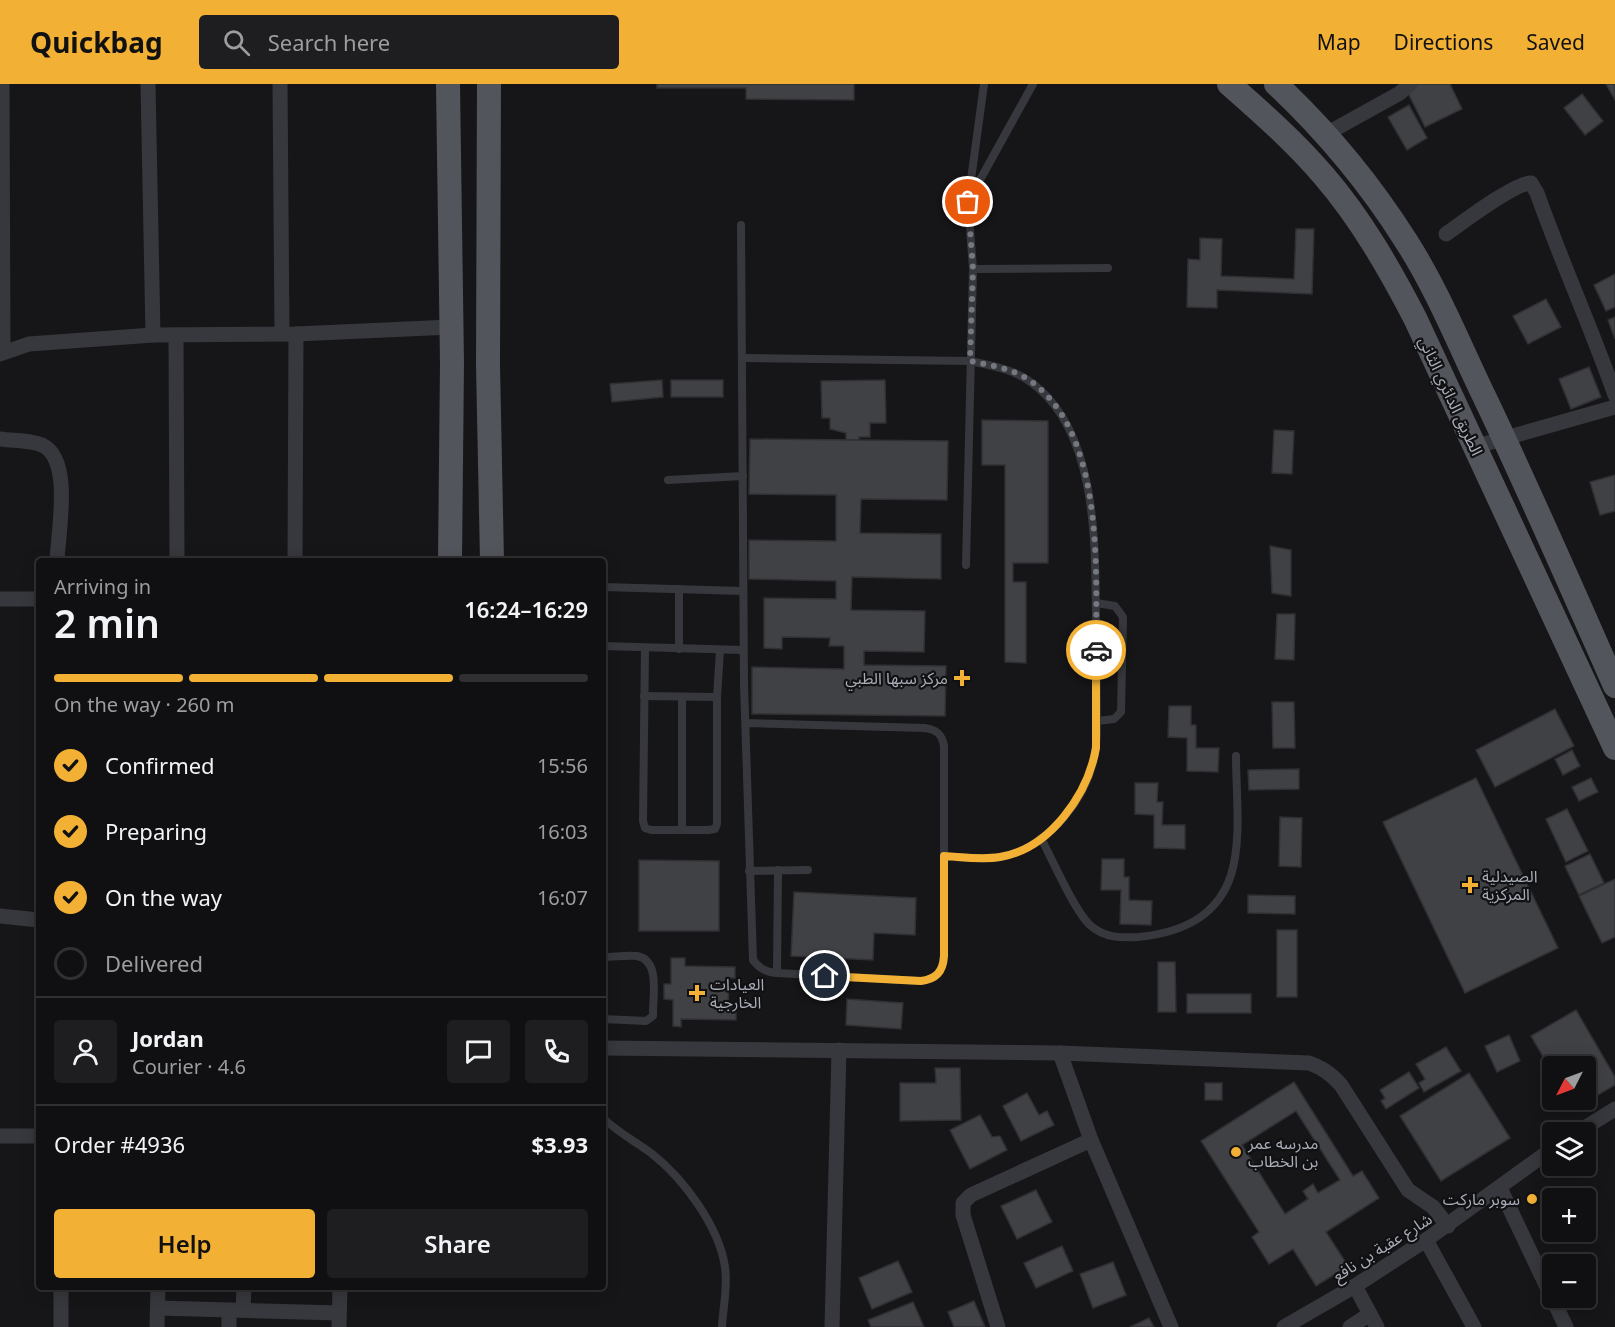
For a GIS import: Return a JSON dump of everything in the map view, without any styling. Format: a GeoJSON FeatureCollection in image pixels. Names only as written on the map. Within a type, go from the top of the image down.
{"type":"FeatureCollection","features":[{"type":"Feature","properties":{"kind":"main road"},"geometry":{"type":"LineString","coordinates":[[448,84],[452,363],[450,558]]}},
{"type":"Feature","properties":{"kind":"main road"},"geometry":{"type":"LineString","coordinates":[[489,84],[488,365],[492,558]]}},
{"type":"Feature","properties":{"kind":"main road","name":"الطريق الدائري الثاني"},"geometry":{"type":"LineString","coordinates":[[1229,84],[1287,136],[1324,176],[1360,223],[1391,271],[1615,748]]}},
{"type":"Feature","properties":{"kind":"main road","name":"الطريق الدائري الثاني"},"geometry":{"type":"LineString","coordinates":[[1276,84],[1326,134],[1407,242],[1434,292],[1504,439],[1615,686]]}},
{"type":"Feature","properties":{"kind":"main road"},"geometry":{"type":"LineString","coordinates":[[452,363],[488,365]]}},
{"type":"Feature","properties":{"kind":"street"},"geometry":{"type":"LineString","coordinates":[[2,84],[2,353],[29,344],[153,335],[289,334],[451,327]]}},
{"type":"Feature","properties":{"kind":"street"},"geometry":{"type":"LineString","coordinates":[[148,84],[153,335]]}},
{"type":"Feature","properties":{"kind":"street"},"geometry":{"type":"LineString","coordinates":[[280,84],[295,558]]}},
{"type":"Feature","properties":{"kind":"street"},"geometry":{"type":"LineString","coordinates":[[1296,84],[1304,110]]}},
{"type":"Feature","properties":{"kind":"street"},"geometry":{"type":"LineString","coordinates":[[1326,134],[1400,93],[1410,84]]}},
{"type":"Feature","properties":{"kind":"street"},"geometry":{"type":"LineString","coordinates":[[1446,234],[1511,190],[1531,183],[1586,316],[1615,395]]}},
{"type":"Feature","properties":{"kind":"street"},"geometry":{"type":"LineString","coordinates":[[176,335],[177,558]]}},
{"type":"Feature","properties":{"kind":"street"},"geometry":{"type":"LineString","coordinates":[[1474,447],[1615,406]]}},
{"type":"Feature","properties":{"kind":"street"},"geometry":{"type":"LineString","coordinates":[[0,439],[33,442],[53,453],[61,474],[57,558]]}},
{"type":"Feature","properties":{"kind":"street"},"geometry":{"type":"LineString","coordinates":[[0,599],[36,599]]}},
{"type":"Feature","properties":{"kind":"street"},"geometry":{"type":"LineString","coordinates":[[0,916],[36,920]]}},
{"type":"Feature","properties":{"kind":"street"},"geometry":{"type":"LineString","coordinates":[[606,1048],[1060,1053],[1309,1063],[1332,1075],[1341,1085],[1407,1190],[1433,1207],[1448,1226]]}},
{"type":"Feature","properties":{"kind":"street"},"geometry":{"type":"LineString","coordinates":[[832,1327],[839,1050]]}},
{"type":"Feature","properties":{"kind":"street"},"geometry":{"type":"LineString","coordinates":[[1060,1053],[1091,1140],[1172,1327]]}},
{"type":"Feature","properties":{"kind":"street"},"geometry":{"type":"LineString","coordinates":[[1596,1122],[1614,1112]]}},
{"type":"Feature","properties":{"kind":"street"},"geometry":{"type":"LineString","coordinates":[[0,1136],[36,1136]]}},
{"type":"Feature","properties":{"kind":"street"},"geometry":{"type":"LineString","coordinates":[[998,1327],[963,1215],[963,1203],[971,1195],[1091,1140]]}},
{"type":"Feature","properties":{"kind":"street","name":"شارع عقبة بن نافع"},"geometry":{"type":"LineString","coordinates":[[1284,1327],[1355,1286],[1448,1226],[1542,1156]]}},
{"type":"Feature","properties":{"kind":"street"},"geometry":{"type":"LineString","coordinates":[[1500,1188],[1566,1327]]}},
{"type":"Feature","properties":{"kind":"street"},"geometry":{"type":"LineString","coordinates":[[1426,1240],[1474,1327]]}},
{"type":"Feature","properties":{"kind":"street"},"geometry":{"type":"LineString","coordinates":[[1350,1327],[1373,1321],[1355,1286]]}},
{"type":"Feature","properties":{"kind":"street"},"geometry":{"type":"LineString","coordinates":[[61,1290],[61,1327]]}},
{"type":"Feature","properties":{"kind":"street"},"geometry":{"type":"LineString","coordinates":[[158,1290],[158,1327]]}},
{"type":"Feature","properties":{"kind":"street"},"geometry":{"type":"LineString","coordinates":[[229,1327],[243,1290]]}},
{"type":"Feature","properties":{"kind":"street"},"geometry":{"type":"LineString","coordinates":[[158,1308],[236,1310],[339,1320],[340,1290]]}},
{"type":"Feature","properties":{"kind":"lane"},"geometry":{"type":"LineString","coordinates":[[966,565],[973,269],[968,202],[984,84]]}},
{"type":"Feature","properties":{"kind":"lane"},"geometry":{"type":"LineString","coordinates":[[968,202],[1033,84]]}},
{"type":"Feature","properties":{"kind":"lane"},"geometry":{"type":"LineString","coordinates":[[741,225],[743,650],[753,960],[766,972],[777,974],[930,980],[944,966],[944,746],[938,732],[924,728],[746,723]]}},
{"type":"Feature","properties":{"kind":"lane"},"geometry":{"type":"LineString","coordinates":[[973,269],[1108,268]]}},
{"type":"Feature","properties":{"kind":"lane"},"geometry":{"type":"LineString","coordinates":[[742,358],[970,361],[1003,368],[1026,378],[1050,399],[1068,426],[1080,461],[1092,509],[1095,534],[1097,721],[1094,762],[1083,789],[1067,812],[1041,838],[1024,850],[1001,857],[944,856]]}},
{"type":"Feature","properties":{"kind":"lane"},"geometry":{"type":"LineString","coordinates":[[668,480],[743,476]]}},
{"type":"Feature","properties":{"kind":"lane"},"geometry":{"type":"LineString","coordinates":[[606,587],[743,591]]}},
{"type":"Feature","properties":{"kind":"lane"},"geometry":{"type":"LineString","coordinates":[[679,648],[680,589]]}},
{"type":"Feature","properties":{"kind":"lane"},"geometry":{"type":"LineString","coordinates":[[1096,603],[1115,606],[1123,617],[1121,712],[1114,719],[1097,721]]}},
{"type":"Feature","properties":{"kind":"lane"},"geometry":{"type":"LineString","coordinates":[[606,646],[743,650]]}},
{"type":"Feature","properties":{"kind":"lane"},"geometry":{"type":"LineString","coordinates":[[645,648],[643,825],[648,830],[712,830],[717,824],[717,697],[720,650]]}},
{"type":"Feature","properties":{"kind":"lane"},"geometry":{"type":"LineString","coordinates":[[644,696],[717,697]]}},
{"type":"Feature","properties":{"kind":"lane"},"geometry":{"type":"LineString","coordinates":[[682,697],[682,830]]}},
{"type":"Feature","properties":{"kind":"lane"},"geometry":{"type":"LineString","coordinates":[[1041,838],[1091,927],[1116,938],[1160,935],[1176,931],[1190,924],[1215,904],[1230,877],[1235,862],[1237,841],[1236,756]]}},
{"type":"Feature","properties":{"kind":"lane"},"geometry":{"type":"LineString","coordinates":[[777,974],[778,870]]}},
{"type":"Feature","properties":{"kind":"lane"},"geometry":{"type":"LineString","coordinates":[[749,871],[807,870]]}},
{"type":"Feature","properties":{"kind":"lane"},"geometry":{"type":"LineString","coordinates":[[606,957],[636,956],[649,963],[653,972],[654,1012],[653,1016],[646,1021],[606,1019]]}},
{"type":"Feature","properties":{"kind":"lane"},"geometry":{"type":"LineString","coordinates":[[606,1121],[652,1154],[669,1170],[684,1186],[710,1226],[725,1268],[722,1327]]}},
{"type":"Feature","properties":{"kind":"building"},"geometry":{"type":"Polygon","coordinates":[[[657,84],[854,84],[854,100],[746,99],[746,88],[657,88],[657,84]]]}},
{"type":"Feature","properties":{"kind":"building"},"geometry":{"type":"Polygon","coordinates":[[[1416,84],[1450,84],[1462,109],[1425,127],[1406,89],[1416,84]]]}},
{"type":"Feature","properties":{"kind":"building"},"geometry":{"type":"Polygon","coordinates":[[[1606,84],[1615,84],[1615,100],[1606,84]]]}},
{"type":"Feature","properties":{"kind":"building"},"geometry":{"type":"Polygon","coordinates":[[[1582,94],[1603,121],[1585,135],[1564,108],[1582,94]]]}},
{"type":"Feature","properties":{"kind":"building"},"geometry":{"type":"Polygon","coordinates":[[[1409,105],[1427,138],[1407,150],[1388,117],[1409,105]]]}},
{"type":"Feature","properties":{"kind":"building"},"geometry":{"type":"Polygon","coordinates":[[[1296,229],[1314,229],[1312,294],[1217,290],[1217,308],[1187,307],[1188,259],[1200,260],[1200,238],[1222,239],[1221,276],[1294,279],[1296,229]]]}},
{"type":"Feature","properties":{"kind":"building"},"geometry":{"type":"Polygon","coordinates":[[[1615,274],[1615,307],[1606,311],[1594,285],[1615,274]]]}},
{"type":"Feature","properties":{"kind":"building"},"geometry":{"type":"Polygon","coordinates":[[[1546,299],[1561,327],[1528,344],[1513,316],[1546,299]]]}},
{"type":"Feature","properties":{"kind":"building"},"geometry":{"type":"Polygon","coordinates":[[[1615,317],[1615,339],[1608,320],[1615,317]]]}},
{"type":"Feature","properties":{"kind":"building"},"geometry":{"type":"Polygon","coordinates":[[[1589,367],[1601,397],[1571,409],[1559,379],[1589,367]]]}},
{"type":"Feature","properties":{"kind":"building"},"geometry":{"type":"Polygon","coordinates":[[[662,380],[663,397],[612,402],[610,384],[662,380]]]}},
{"type":"Feature","properties":{"kind":"building"},"geometry":{"type":"Polygon","coordinates":[[[671,380],[723,380],[723,397],[671,397],[671,380]]]}},
{"type":"Feature","properties":{"kind":"building"},"geometry":{"type":"Polygon","coordinates":[[[885,380],[886,423],[870,423],[870,437],[859,437],[859,440],[846,440],[846,433],[830,429],[830,418],[822,418],[821,381],[885,380]]]}},
{"type":"Feature","properties":{"kind":"building"},"geometry":{"type":"Polygon","coordinates":[[[982,420],[1048,421],[1048,563],[1013,563],[1013,582],[1026,582],[1026,663],[1005,662],[1005,465],[982,465],[982,420]]]}},
{"type":"Feature","properties":{"kind":"building"},"geometry":{"type":"Polygon","coordinates":[[[1274,430],[1294,431],[1292,474],[1272,473],[1274,430]]]}},
{"type":"Feature","properties":{"kind":"building"},"geometry":{"type":"Polygon","coordinates":[[[750,439],[948,441],[947,500],[861,499],[860,533],[941,534],[941,579],[852,577],[851,610],[925,611],[924,652],[864,651],[864,665],[946,666],[945,716],[752,714],[752,667],[844,669],[844,646],[829,646],[830,638],[782,637],[782,649],[764,648],[764,598],[836,599],[836,581],[749,579],[749,540],[836,541],[836,495],[749,494],[750,439]]]}},
{"type":"Feature","properties":{"kind":"building"},"geometry":{"type":"Polygon","coordinates":[[[1615,475],[1615,511],[1600,515],[1590,482],[1615,475]]]}},
{"type":"Feature","properties":{"kind":"building"},"geometry":{"type":"Polygon","coordinates":[[[1270,546],[1291,550],[1291,596],[1272,593],[1270,546]]]}},
{"type":"Feature","properties":{"kind":"building"},"geometry":{"type":"Polygon","coordinates":[[[1277,614],[1295,614],[1294,660],[1275,659],[1277,614]]]}},
{"type":"Feature","properties":{"kind":"building"},"geometry":{"type":"Polygon","coordinates":[[[1272,702],[1294,702],[1295,748],[1273,748],[1272,702]]]}},
{"type":"Feature","properties":{"kind":"building"},"geometry":{"type":"Polygon","coordinates":[[[1169,706],[1191,706],[1191,725],[1196,725],[1196,748],[1219,748],[1218,772],[1187,771],[1187,738],[1168,737],[1169,706]]]}},
{"type":"Feature","properties":{"kind":"building"},"geometry":{"type":"Polygon","coordinates":[[[1555,709],[1574,746],[1495,787],[1476,750],[1555,709]]]}},
{"type":"Feature","properties":{"kind":"building"},"geometry":{"type":"Polygon","coordinates":[[[1572,750],[1580,766],[1563,775],[1555,759],[1572,750]]]}},
{"type":"Feature","properties":{"kind":"building"},"geometry":{"type":"Polygon","coordinates":[[[1299,769],[1299,789],[1249,790],[1248,770],[1299,769]]]}},
{"type":"Feature","properties":{"kind":"building","name":"الصيدلية المركزية"},"geometry":{"type":"Polygon","coordinates":[[[1476,778],[1558,948],[1465,993],[1383,822],[1476,778]]]}},
{"type":"Feature","properties":{"kind":"building"},"geometry":{"type":"Polygon","coordinates":[[[1591,778],[1598,792],[1579,801],[1572,787],[1591,778]]]}},
{"type":"Feature","properties":{"kind":"building"},"geometry":{"type":"Polygon","coordinates":[[[1135,783],[1158,783],[1157,802],[1163,802],[1162,825],[1185,825],[1185,849],[1154,848],[1154,815],[1135,814],[1135,783]]]}},
{"type":"Feature","properties":{"kind":"building"},"geometry":{"type":"Polygon","coordinates":[[[1567,809],[1588,851],[1566,862],[1546,819],[1567,809]]]}},
{"type":"Feature","properties":{"kind":"building"},"geometry":{"type":"Polygon","coordinates":[[[1280,817],[1302,818],[1301,867],[1279,866],[1280,817]]]}},
{"type":"Feature","properties":{"kind":"building"},"geometry":{"type":"Polygon","coordinates":[[[1590,854],[1604,883],[1579,895],[1565,866],[1590,854]]]}},
{"type":"Feature","properties":{"kind":"building"},"geometry":{"type":"Polygon","coordinates":[[[1102,859],[1124,859],[1124,877],[1129,877],[1129,900],[1152,901],[1151,925],[1120,924],[1121,890],[1101,890],[1102,859]]]}},
{"type":"Feature","properties":{"kind":"building"},"geometry":{"type":"Polygon","coordinates":[[[639,860],[719,861],[719,931],[639,931],[639,860]]]}},
{"type":"Feature","properties":{"kind":"building"},"geometry":{"type":"Polygon","coordinates":[[[1615,879],[1615,937],[1602,943],[1579,896],[1615,879]]]}},
{"type":"Feature","properties":{"kind":"building"},"geometry":{"type":"Polygon","coordinates":[[[794,892],[916,898],[915,935],[874,933],[873,960],[791,956],[794,892]]]}},
{"type":"Feature","properties":{"kind":"building"},"geometry":{"type":"Polygon","coordinates":[[[1248,895],[1295,896],[1295,914],[1248,913],[1248,895]]]}},
{"type":"Feature","properties":{"kind":"building"},"geometry":{"type":"Polygon","coordinates":[[[1277,930],[1297,930],[1297,997],[1277,997],[1277,930]]]}},
{"type":"Feature","properties":{"kind":"building"},"geometry":{"type":"Polygon","coordinates":[[[671,958],[685,958],[685,966],[735,967],[735,978],[729,978],[728,1007],[736,1007],[736,1020],[681,1019],[681,1027],[673,1026],[673,1000],[664,999],[664,984],[671,984],[671,958]]]}},
{"type":"Feature","properties":{"kind":"building"},"geometry":{"type":"Polygon","coordinates":[[[1158,962],[1175,962],[1176,1012],[1158,1012],[1158,962]]]}},
{"type":"Feature","properties":{"kind":"building"},"geometry":{"type":"Polygon","coordinates":[[[1187,994],[1251,994],[1251,1013],[1187,1013],[1187,994]]]}},
{"type":"Feature","properties":{"kind":"building"},"geometry":{"type":"Polygon","coordinates":[[[847,999],[903,1003],[901,1029],[846,1025],[847,999]]]}},
{"type":"Feature","properties":{"kind":"building"},"geometry":{"type":"Polygon","coordinates":[[[1576,1010],[1615,1077],[1615,1085],[1596,1096],[1596,1056],[1543,1056],[1531,1036],[1576,1010]]]}},
{"type":"Feature","properties":{"kind":"building"},"geometry":{"type":"Polygon","coordinates":[[[1509,1035],[1520,1061],[1497,1072],[1485,1046],[1509,1035]]]}},
{"type":"Feature","properties":{"kind":"building"},"geometry":{"type":"Polygon","coordinates":[[[1446,1047],[1461,1071],[1424,1092],[1419,1083],[1425,1079],[1416,1064],[1446,1047]]]}},
{"type":"Feature","properties":{"kind":"building"},"geometry":{"type":"Polygon","coordinates":[[[935,1068],[960,1068],[961,1120],[900,1121],[900,1083],[936,1083],[935,1068]]]}},
{"type":"Feature","properties":{"kind":"building"},"geometry":{"type":"Polygon","coordinates":[[[1409,1072],[1419,1088],[1386,1109],[1381,1101],[1385,1098],[1380,1090],[1409,1072]]]}},
{"type":"Feature","properties":{"kind":"building"},"geometry":{"type":"Polygon","coordinates":[[[1469,1073],[1510,1138],[1441,1181],[1400,1116],[1469,1073]]]}},
{"type":"Feature","properties":{"kind":"building"},"geometry":{"type":"Polygon","coordinates":[[[1294,1082],[1353,1176],[1362,1171],[1379,1198],[1326,1232],[1348,1266],[1316,1286],[1293,1249],[1269,1264],[1252,1237],[1259,1232],[1201,1141],[1294,1082]],[[1296,1111],[1242,1145],[1285,1214],[1308,1199],[1303,1191],[1313,1184],[1318,1193],[1340,1180],[1296,1111]]]}},
{"type":"Feature","properties":{"kind":"building"},"geometry":{"type":"Polygon","coordinates":[[[1205,1083],[1222,1083],[1222,1100],[1205,1100],[1205,1083]]]}},
{"type":"Feature","properties":{"kind":"building"},"geometry":{"type":"Polygon","coordinates":[[[1027,1093],[1039,1115],[1047,1111],[1054,1125],[1021,1141],[1003,1106],[1027,1093]]]}},
{"type":"Feature","properties":{"kind":"building"},"geometry":{"type":"Polygon","coordinates":[[[980,1115],[992,1137],[1000,1136],[1007,1150],[970,1169],[950,1130],[980,1115]]]}},
{"type":"Feature","properties":{"kind":"building"},"geometry":{"type":"Polygon","coordinates":[[[1036,1190],[1052,1222],[1017,1239],[1001,1206],[1036,1190]]]}},
{"type":"Feature","properties":{"kind":"building"},"geometry":{"type":"Polygon","coordinates":[[[1062,1246],[1073,1271],[1036,1288],[1024,1263],[1062,1246]]]}},
{"type":"Feature","properties":{"kind":"building"},"geometry":{"type":"Polygon","coordinates":[[[898,1261],[912,1292],[872,1309],[859,1278],[898,1261]]]}},
{"type":"Feature","properties":{"kind":"building"},"geometry":{"type":"Polygon","coordinates":[[[1113,1262],[1126,1295],[1093,1308],[1080,1274],[1113,1262]]]}},
{"type":"Feature","properties":{"kind":"building"},"geometry":{"type":"Polygon","coordinates":[[[974,1301],[985,1327],[954,1327],[948,1312],[974,1301]]]}},
{"type":"Feature","properties":{"kind":"building"},"geometry":{"type":"Polygon","coordinates":[[[913,1302],[924,1327],[871,1327],[868,1320],[913,1302]]]}},
{"type":"Feature","properties":{"kind":"building"},"geometry":{"type":"Polygon","coordinates":[[[1149,1318],[1154,1327],[1130,1327],[1149,1318]]]}},
{"type":"Feature","properties":{"kind":"way so far"},"geometry":{"type":"LineString","coordinates":[[968,202],[973,269],[970,361],[1003,368],[1026,378],[1054,404],[1068,426],[1080,461],[1092,509],[1095,534],[1096,650]]}},
{"type":"Feature","properties":{"kind":"place","name":"مركز سبها الطبي"},"geometry":{"type":"Point","coordinates":[962,678]}},
{"type":"Feature","properties":{"kind":"place","name":"الصيدلية المركزية"},"geometry":{"type":"Point","coordinates":[1470,885]}},
{"type":"Feature","properties":{"kind":"place","name":"العيادات الخارجية"},"geometry":{"type":"Point","coordinates":[697,993]}},
{"type":"Feature","properties":{"kind":"place","name":"مدرسه عمر بن الخطاب"},"geometry":{"type":"Point","coordinates":[1236,1152]}},
{"type":"Feature","properties":{"kind":"place","name":"سوبر ماركت"},"geometry":{"type":"Point","coordinates":[1532,1199]}},
{"type":"Feature","properties":{"kind":"route"},"geometry":{"type":"LineString","coordinates":[[825,976],[921,981],[930,980],[938,974],[944,966],[944,856],[987,859],[1024,850],[1041,838],[1067,812],[1083,789],[1094,762],[1096,748],[1096,650]]}}]}
